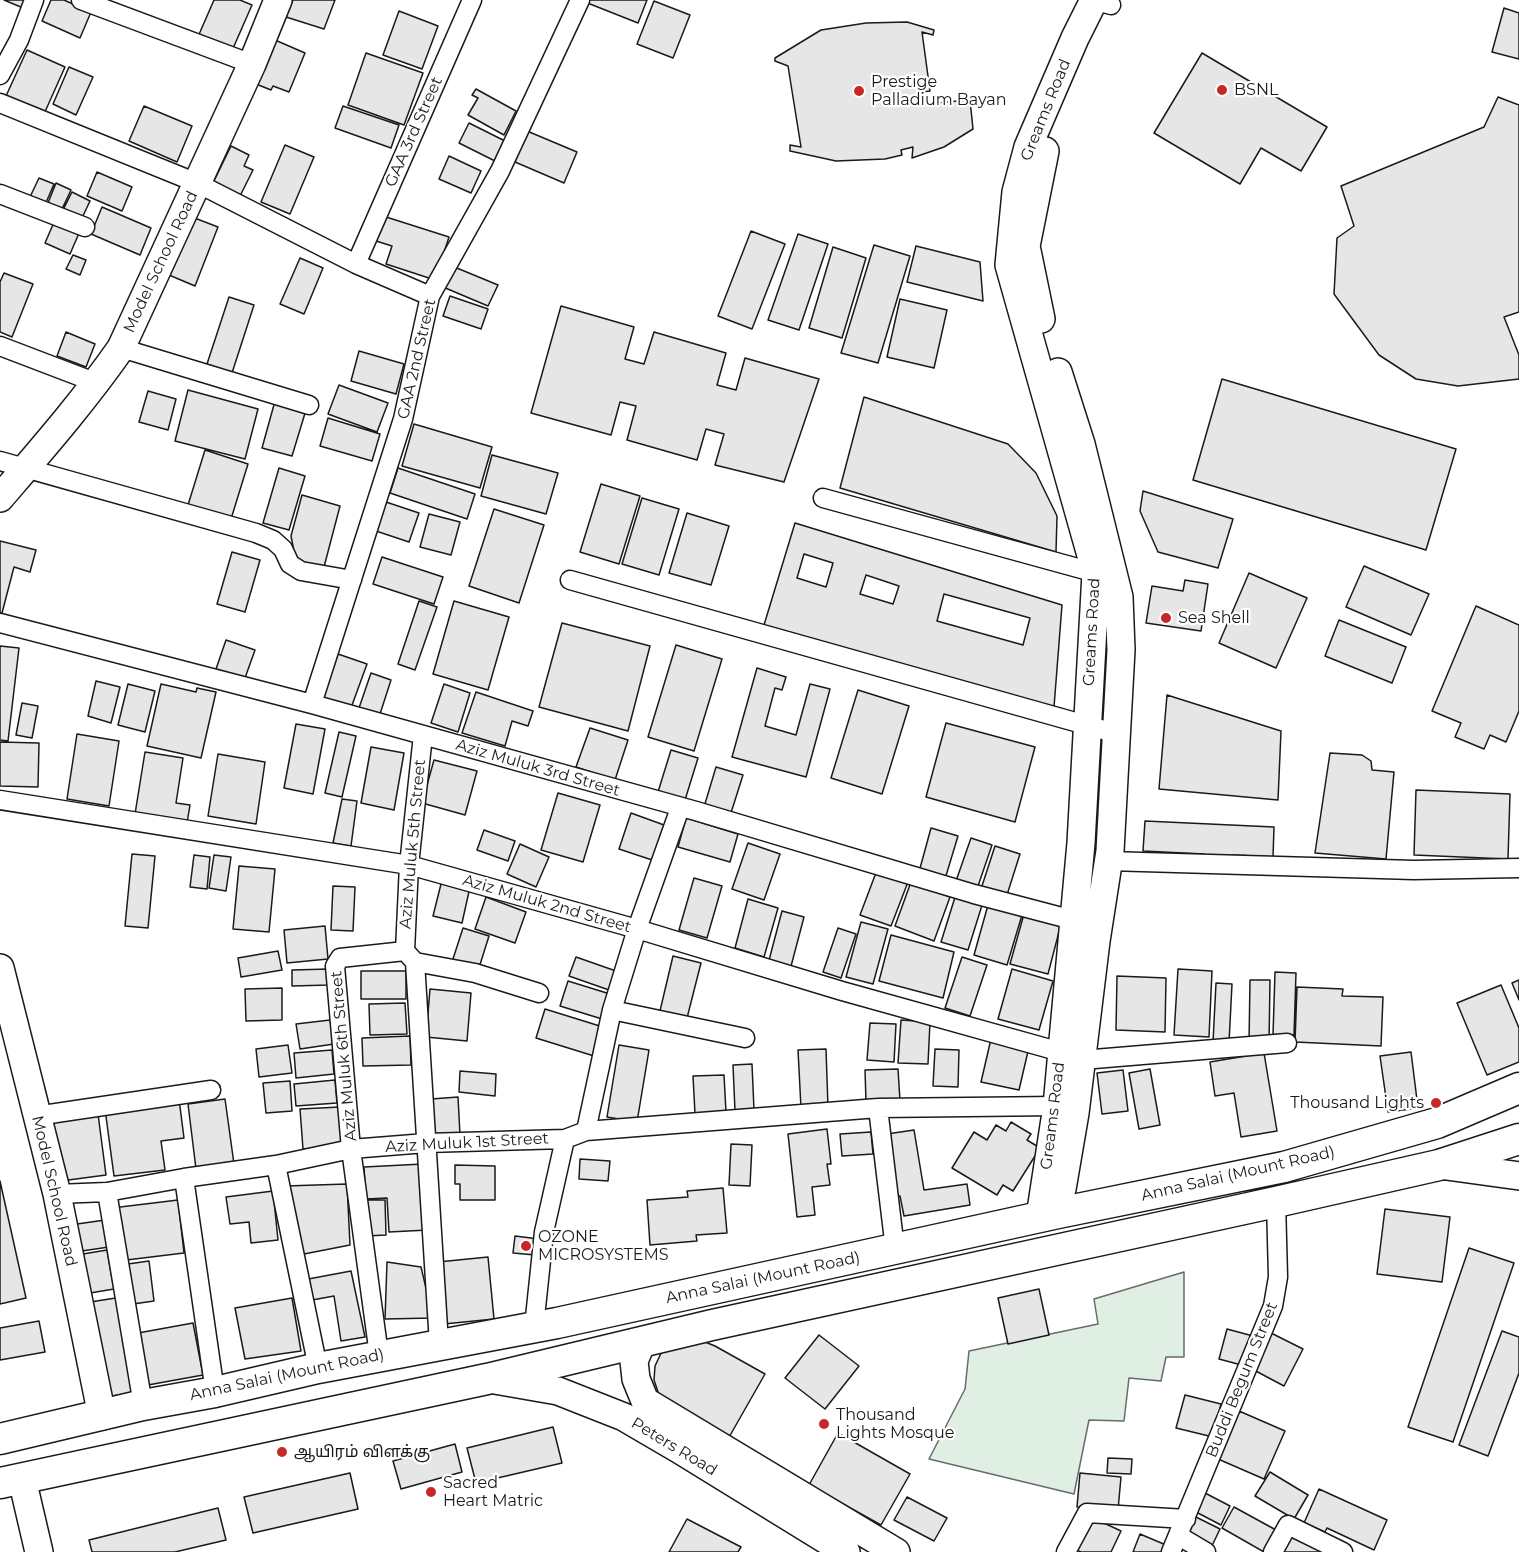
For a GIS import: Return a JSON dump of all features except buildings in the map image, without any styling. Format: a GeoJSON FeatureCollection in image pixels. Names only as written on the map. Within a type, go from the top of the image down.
{"type":"FeatureCollection","features":[{"type":"Feature","properties":{"kind":"main road","name":"Anna Salai (Mount Road)"},"geometry":{"type":"LineString","coordinates":[[0,1439],[143,1405],[215,1392],[379,1355],[534,1328],[1049,1215],[1284,1167],[1437,1123],[1519,1088]]}},
{"type":"Feature","properties":{"kind":"main road","name":"Anna Salai (Mount Road)"},"geometry":{"type":"LineString","coordinates":[[11,1481],[487,1379],[642,1342],[1276,1202],[1439,1165],[1518,1141]]}},
{"type":"Feature","properties":{"kind":"street"},"geometry":{"type":"LineString","coordinates":[[0,75],[19,40],[34,0]]}},
{"type":"Feature","properties":{"kind":"street"},"geometry":{"type":"LineString","coordinates":[[81,0],[252,64]]}},
{"type":"Feature","properties":{"kind":"street","name":"GAA 3rd Street"},"geometry":{"type":"LineString","coordinates":[[356,264],[472,0]]}},
{"type":"Feature","properties":{"kind":"street","name":"GAA 2nd Street"},"geometry":{"type":"LineString","coordinates":[[312,704],[403,418],[430,296],[500,171],[580,0]]}},
{"type":"Feature","properties":{"kind":"street","name":"Model School Road"},"geometry":{"type":"LineString","coordinates":[[0,498],[28,468],[97,383],[121,348],[252,64],[274,1]]}},
{"type":"Feature","properties":{"kind":"street","name":"Greams Road"},"geometry":{"type":"LineString","coordinates":[[1049,1215],[1076,1113],[1071,1056],[1073,920],[1081,843],[1096,573],[1009,265],[1016,192],[1028,147],[1075,38],[1101,1]]}},
{"type":"Feature","properties":{"kind":"street","name":"Greams Road"},"geometry":{"type":"LineString","coordinates":[[1049,1215],[1057,1106],[1071,1056],[1096,940],[1108,861],[1118,734],[1121,650],[1119,597],[1081,444],[1040,317],[1026,246],[1042,159],[1101,1]]}},
{"type":"Feature","properties":{"kind":"street"},"geometry":{"type":"LineString","coordinates":[[0,103],[197,183],[356,264],[430,296]]}},
{"type":"Feature","properties":{"kind":"street"},"geometry":{"type":"LineString","coordinates":[[0,194],[84,227]]}},
{"type":"Feature","properties":{"kind":"street"},"geometry":{"type":"LineString","coordinates":[[0,346],[97,383]]}},
{"type":"Feature","properties":{"kind":"street"},"geometry":{"type":"LineString","coordinates":[[121,348],[309,405]]}},
{"type":"Feature","properties":{"kind":"street"},"geometry":{"type":"LineString","coordinates":[[0,461],[256,533],[273,540],[283,549],[290,564],[301,571],[352,580]]}},
{"type":"Feature","properties":{"kind":"street"},"geometry":{"type":"LineString","coordinates":[[823,498],[1096,573]]}},
{"type":"Feature","properties":{"kind":"street"},"geometry":{"type":"LineString","coordinates":[[570,580],[1118,734]]}},
{"type":"Feature","properties":{"kind":"street","name":"Aziz Muluk 3rd Street"},"geometry":{"type":"LineString","coordinates":[[0,623],[312,704],[974,894],[1073,920]]}},
{"type":"Feature","properties":{"kind":"street","name":"Aziz Muluk 5th Street"},"geometry":{"type":"LineString","coordinates":[[423,735],[409,865],[410,957],[426,1143],[439,1344]]}},
{"type":"Feature","properties":{"kind":"street","name":"Aziz Muluk 2nd Street"},"geometry":{"type":"LineString","coordinates":[[0,800],[409,865],[638,929],[842,991],[1071,1056]]}},
{"type":"Feature","properties":{"kind":"street"},"geometry":{"type":"LineString","coordinates":[[586,1131],[612,1010],[680,808]]}},
{"type":"Feature","properties":{"kind":"street"},"geometry":{"type":"LineString","coordinates":[[1108,861],[1414,870],[1519,868]]}},
{"type":"Feature","properties":{"kind":"street"},"geometry":{"type":"LineString","coordinates":[[410,957],[475,973],[539,993]]}},
{"type":"Feature","properties":{"kind":"street","name":"Aziz Muluk 6th Street"},"geometry":{"type":"LineString","coordinates":[[351,1149],[335,966],[340,958],[410,957]]}},
{"type":"Feature","properties":{"kind":"street","name":"Model School Road"},"geometry":{"type":"LineString","coordinates":[[0,968],[57,1194],[102,1416]]}},
{"type":"Feature","properties":{"kind":"street"},"geometry":{"type":"LineString","coordinates":[[612,1010],[745,1038]]}},
{"type":"Feature","properties":{"kind":"street"},"geometry":{"type":"LineString","coordinates":[[1071,1056],[1287,1043]]}},
{"type":"Feature","properties":{"kind":"street"},"geometry":{"type":"LineString","coordinates":[[36,1116],[211,1090]]}},
{"type":"Feature","properties":{"kind":"street","name":"Aziz Muluk 1st Street"},"geometry":{"type":"LineString","coordinates":[[57,1194],[107,1192],[276,1165],[351,1149],[426,1143],[565,1139],[586,1131],[878,1108],[1057,1106]]}},
{"type":"Feature","properties":{"kind":"street"},"geometry":{"type":"LineString","coordinates":[[878,1108],[895,1249]]}},
{"type":"Feature","properties":{"kind":"street"},"geometry":{"type":"LineString","coordinates":[[534,1328],[544,1232],[565,1139]]}},
{"type":"Feature","properties":{"kind":"street"},"geometry":{"type":"LineString","coordinates":[[351,1149],[379,1355]]}},
{"type":"Feature","properties":{"kind":"street"},"geometry":{"type":"LineString","coordinates":[[276,1165],[318,1368]]}},
{"type":"Feature","properties":{"kind":"street"},"geometry":{"type":"LineString","coordinates":[[1439,1165],[1519,1176]]}},
{"type":"Feature","properties":{"kind":"street"},"geometry":{"type":"LineString","coordinates":[[184,1178],[215,1392]]}},
{"type":"Feature","properties":{"kind":"street"},"geometry":{"type":"LineString","coordinates":[[107,1192],[143,1405]]}},
{"type":"Feature","properties":{"kind":"street","name":"Buddi Begum Street"},"geometry":{"type":"LineString","coordinates":[[1175,1544],[1273,1305],[1278,1277],[1276,1202]]}},
{"type":"Feature","properties":{"kind":"street","name":"Peters Road"},"geometry":{"type":"LineString","coordinates":[[642,1342],[634,1361],[636,1379],[645,1401],[778,1495],[846,1552]]}},
{"type":"Feature","properties":{"kind":"street","name":"Peters Road"},"geometry":{"type":"LineString","coordinates":[[487,1379],[558,1391],[624,1417],[896,1552]]}},
{"type":"Feature","properties":{"kind":"street"},"geometry":{"type":"LineString","coordinates":[[11,1481],[39,1552]]}},
{"type":"Feature","properties":{"kind":"street"},"geometry":{"type":"LineString","coordinates":[[1066,1552],[1087,1512],[1186,1519]]}},
{"type":"Feature","properties":{"kind":"street"},"geometry":{"type":"LineString","coordinates":[[1273,1552],[1288,1526],[1342,1552]]}},
{"type":"Feature","properties":{"kind":"street"},"geometry":{"type":"LineString","coordinates":[[1175,1544],[1206,1552]]}},
{"type":"Feature","properties":{"kind":"green space"},"geometry":{"type":"Polygon","coordinates":[[[1184,1272],[1184,1357],[1166,1357],[1161,1381],[1129,1378],[1124,1421],[1089,1420],[1074,1494],[929,1459],[965,1389],[969,1351],[1098,1324],[1094,1299],[1184,1272]]]}},
{"type":"Feature","properties":{"kind":"place","name":"BSNL"},"geometry":{"type":"Point","coordinates":[1222,90]}},
{"type":"Feature","properties":{"kind":"place","name":"Prestige Palladium Bayan"},"geometry":{"type":"Point","coordinates":[859,91]}},
{"type":"Feature","properties":{"kind":"place","name":"Sea Shell"},"geometry":{"type":"Point","coordinates":[1166,618]}},
{"type":"Feature","properties":{"kind":"place","name":"Thousand Lights"},"geometry":{"type":"Point","coordinates":[1436,1103]}},
{"type":"Feature","properties":{"kind":"place","name":"OZONE MICROSYSTEMS"},"geometry":{"type":"Point","coordinates":[526,1246]}},
{"type":"Feature","properties":{"kind":"place","name":"Thousand Lights Mosque"},"geometry":{"type":"Point","coordinates":[824,1424]}},
{"type":"Feature","properties":{"kind":"place","name":"ஆயிரம் விளக்கு"},"geometry":{"type":"Point","coordinates":[282,1452]}},
{"type":"Feature","properties":{"kind":"place","name":"Sacred Heart Matric"},"geometry":{"type":"Point","coordinates":[431,1492]}}]}
